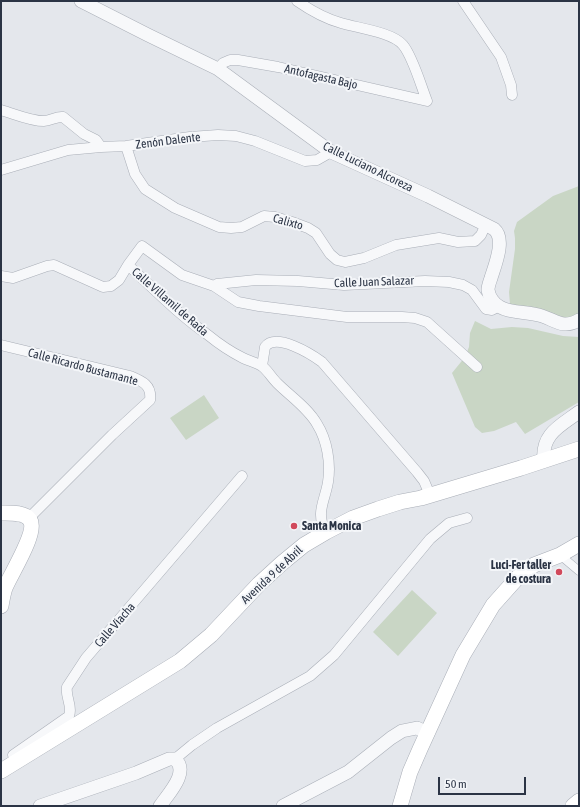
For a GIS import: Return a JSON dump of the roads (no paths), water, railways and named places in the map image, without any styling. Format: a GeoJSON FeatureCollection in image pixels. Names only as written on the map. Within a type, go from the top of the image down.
{"type":"FeatureCollection","features":[{"type":"Feature","properties":{"kind":"main road","name":"Avenida 9 de Abril"},"geometry":{"type":"LineString","coordinates":[[2,770],[180,661],[211,636],[259,584],[282,563],[304,545],[326,532],[353,518],[378,508],[430,495],[579,450]]}},
{"type":"Feature","properties":{"kind":"main road"},"geometry":{"type":"LineString","coordinates":[[1,513],[21,514],[29,518],[32,524],[29,540],[5,589],[1,606]]}},
{"type":"Feature","properties":{"kind":"main road"},"geometry":{"type":"LineString","coordinates":[[400,806],[410,772],[463,656],[492,605],[518,577],[534,565],[560,555],[579,544]]}},
{"type":"Feature","properties":{"kind":"main road"},"geometry":{"type":"LineString","coordinates":[[573,806],[579,801]]}},
{"type":"Feature","properties":{"kind":"street","name":"Calle Luciano Alcoreza"},"geometry":{"type":"LineString","coordinates":[[81,1],[218,69],[331,152],[428,196],[486,224],[498,232],[499,240],[497,260],[488,289],[491,299],[498,306]]}},
{"type":"Feature","properties":{"kind":"street","name":"Antofagasta Bajo"},"geometry":{"type":"LineString","coordinates":[[218,69],[223,63],[230,60],[238,60],[278,67],[427,101],[407,51],[399,41],[372,31],[327,18],[297,1]]}},
{"type":"Feature","properties":{"kind":"street"},"geometry":{"type":"LineString","coordinates":[[463,1],[501,57],[511,85],[512,95]]}},
{"type":"Feature","properties":{"kind":"street"},"geometry":{"type":"LineString","coordinates":[[1,110],[43,121],[50,120],[58,116],[63,117],[84,134],[96,140],[101,147]]}},
{"type":"Feature","properties":{"kind":"street","name":"Zenón Dalente"},"geometry":{"type":"LineString","coordinates":[[1,170],[68,150],[126,146],[190,137],[218,135],[236,136],[255,141],[305,161],[317,160],[331,152]]}},
{"type":"Feature","properties":{"kind":"street","name":"Calixto"},"geometry":{"type":"LineString","coordinates":[[126,146],[135,174],[145,189],[175,208],[219,227],[242,227],[264,216],[275,217],[292,222],[308,228],[316,233],[330,254],[337,260],[345,262],[364,258],[396,245],[439,238],[458,242],[475,241],[481,235],[486,224]]}},
{"type":"Feature","properties":{"kind":"street"},"geometry":{"type":"LineString","coordinates":[[128,265],[142,246],[182,275],[214,286],[238,302],[347,317],[415,318],[427,322],[477,367]]}},
{"type":"Feature","properties":{"kind":"street","name":"Calle Villamil de Rada"},"geometry":{"type":"LineString","coordinates":[[1,276],[13,278],[54,265],[103,286],[111,286],[119,280],[128,265],[192,323],[209,336],[242,357],[262,366]]}},
{"type":"Feature","properties":{"kind":"street","name":"Calle Juan Salazar"},"geometry":{"type":"LineString","coordinates":[[214,286],[217,284],[256,280],[298,281],[344,285],[425,281],[449,282],[463,285],[472,290],[486,309],[492,310],[498,306]]}},
{"type":"Feature","properties":{"kind":"street"},"geometry":{"type":"LineString","coordinates":[[498,306],[508,311],[536,314],[560,324],[573,323],[579,320]]}},
{"type":"Feature","properties":{"kind":"street"},"geometry":{"type":"LineString","coordinates":[[326,532],[321,521],[321,510],[328,483],[329,469],[328,456],[322,435],[317,424],[310,415],[262,366],[265,347],[269,343],[279,342],[305,350],[322,362],[417,472],[424,481],[430,495]]}},
{"type":"Feature","properties":{"kind":"street","name":"Calle Ricardo Bustamante"},"geometry":{"type":"LineString","coordinates":[[1,344],[130,376],[141,380],[150,389],[150,400],[112,435],[29,518]]}},
{"type":"Feature","properties":{"kind":"street"},"geometry":{"type":"LineString","coordinates":[[544,461],[544,448],[547,438],[579,412]]}},
{"type":"Feature","properties":{"kind":"street","name":"Calle Viacha"},"geometry":{"type":"LineString","coordinates":[[2,770],[12,756],[69,716],[70,708],[66,692],[67,687],[86,658],[242,476]]}},
{"type":"Feature","properties":{"kind":"street"},"geometry":{"type":"LineString","coordinates":[[40,806],[136,773],[169,759],[175,759],[217,728],[310,676],[334,655],[430,539],[449,524],[467,518]]}},
{"type":"Feature","properties":{"kind":"street"},"geometry":{"type":"LineString","coordinates":[[560,555],[579,571]]}},
{"type":"Feature","properties":{"kind":"street"},"geometry":{"type":"LineString","coordinates":[[283,806],[348,772],[402,731],[417,728],[428,733]]}},
{"type":"Feature","properties":{"kind":"street"},"geometry":{"type":"LineString","coordinates":[[160,806],[181,772],[179,762],[175,759]]}},
{"type":"Feature","properties":{"kind":"place","name":"Santa Monica"},"geometry":{"type":"Point","coordinates":[294,526]}},
{"type":"Feature","properties":{"kind":"place","name":"Luci-Fer taller de costura"},"geometry":{"type":"Point","coordinates":[559,572]}}]}
